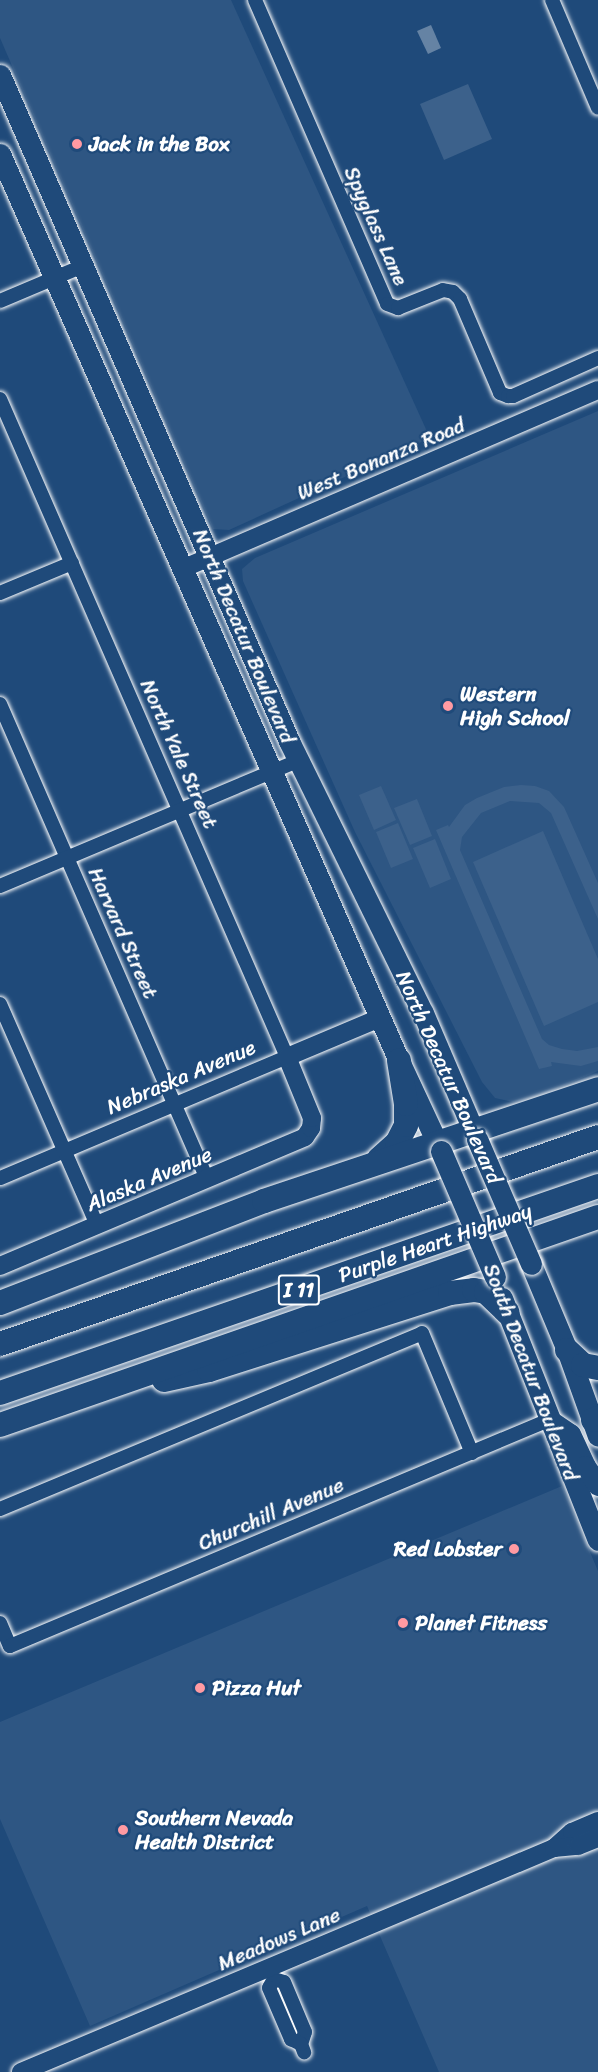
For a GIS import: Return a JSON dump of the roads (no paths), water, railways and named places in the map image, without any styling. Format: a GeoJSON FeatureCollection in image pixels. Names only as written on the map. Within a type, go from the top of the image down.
{"type":"FeatureCollection","features":[{"type":"Feature","properties":{"kind":"highway"},"geometry":{"type":"LineString","coordinates":[[374,1162],[393,1148],[405,1130],[406,1104],[399,1061]]}},
{"type":"Feature","properties":{"kind":"highway"},"geometry":{"type":"LineString","coordinates":[[0,1303],[147,1244],[374,1162],[439,1146],[598,1089]]}},
{"type":"Feature","properties":{"kind":"highway"},"geometry":{"type":"LineString","coordinates":[[393,1208],[598,1124]]}},
{"type":"Feature","properties":{"kind":"highway","name":"I 11"},"geometry":{"type":"LineString","coordinates":[[0,1344],[598,1137]]}},
{"type":"Feature","properties":{"kind":"highway","name":"Purple Heart Highway"},"geometry":{"type":"LineString","coordinates":[[0,1393],[598,1186]]}},
{"type":"Feature","properties":{"kind":"highway"},"geometry":{"type":"LineString","coordinates":[[0,1425],[598,1217]]}},
{"type":"Feature","properties":{"kind":"highway"},"geometry":{"type":"LineString","coordinates":[[70,1400],[209,1370],[450,1293],[474,1290],[486,1292],[508,1313]]}},
{"type":"Feature","properties":{"kind":"highway"},"geometry":{"type":"LineString","coordinates":[[567,1350],[583,1365],[598,1368]]}},
{"type":"Feature","properties":{"kind":"main road","name":"North Decatur Boulevard"},"geometry":{"type":"LineString","coordinates":[[0,75],[298,761],[423,1013],[499,1192]]}},
{"type":"Feature","properties":{"kind":"main road","name":"North Decatur Boulevard"},"geometry":{"type":"LineString","coordinates":[[0,154],[271,772],[464,1204]]}},
{"type":"Feature","properties":{"kind":"main road","name":"South Decatur Boulevard"},"geometry":{"type":"LineString","coordinates":[[499,1192],[567,1350],[596,1425]]}},
{"type":"Feature","properties":{"kind":"main road","name":"South Decatur Boulevard"},"geometry":{"type":"LineString","coordinates":[[464,1204],[598,1540]]}},
{"type":"Feature","properties":{"kind":"main road"},"geometry":{"type":"LineString","coordinates":[[549,1420],[596,1425]]}},
{"type":"Feature","properties":{"kind":"main road"},"geometry":{"type":"LineString","coordinates":[[549,1420],[572,1436],[585,1466],[598,1485]]}},
{"type":"Feature","properties":{"kind":"street","name":"Spyglass Lane"},"geometry":{"type":"LineString","coordinates":[[255,0],[387,304],[398,308],[443,290],[453,292],[460,299],[500,393],[508,396],[513,396],[598,358]]}},
{"type":"Feature","properties":{"kind":"street"},"geometry":{"type":"LineString","coordinates":[[552,0],[598,108]]}},
{"type":"Feature","properties":{"kind":"street"},"geometry":{"type":"LineString","coordinates":[[0,301],[83,266]]}},
{"type":"Feature","properties":{"kind":"street","name":"West Bonanza Road"},"geometry":{"type":"LineString","coordinates":[[182,569],[598,390]]}},
{"type":"Feature","properties":{"kind":"street","name":"North Yale Street"},"geometry":{"type":"LineString","coordinates":[[0,399],[287,1057],[312,1116],[311,1128]]}},
{"type":"Feature","properties":{"kind":"street"},"geometry":{"type":"LineString","coordinates":[[0,593],[72,563]]}},
{"type":"Feature","properties":{"kind":"street","name":"Harvard Street"},"geometry":{"type":"LineString","coordinates":[[0,704],[207,1179]]}},
{"type":"Feature","properties":{"kind":"street"},"geometry":{"type":"LineString","coordinates":[[0,886],[298,761]]}},
{"type":"Feature","properties":{"kind":"street"},"geometry":{"type":"LineString","coordinates":[[0,1004],[97,1225]]}},
{"type":"Feature","properties":{"kind":"street","name":"Nebraska Avenue"},"geometry":{"type":"LineString","coordinates":[[0,1178],[380,1018]]}},
{"type":"Feature","properties":{"kind":"street","name":"Alaska Avenue"},"geometry":{"type":"LineString","coordinates":[[0,1266],[299,1140],[311,1128]]}},
{"type":"Feature","properties":{"kind":"street"},"geometry":{"type":"LineString","coordinates":[[0,1509],[422,1333],[472,1453]]}},
{"type":"Feature","properties":{"kind":"street","name":"Churchill Avenue"},"geometry":{"type":"LineString","coordinates":[[0,1623],[10,1646],[549,1420]]}},
{"type":"Feature","properties":{"kind":"street","name":"Meadows Lane"},"geometry":{"type":"LineString","coordinates":[[21,2072],[271,1974],[554,1848],[572,1832],[598,1821]]}},
{"type":"Feature","properties":{"kind":"street","name":"Meadows Lane"},"geometry":{"type":"LineString","coordinates":[[554,1848],[578,1846],[598,1838]]}},
{"type":"Feature","properties":{"kind":"street"},"geometry":{"type":"LineString","coordinates":[[271,1974],[284,1982],[305,2032],[303,2048]]}},
{"type":"Feature","properties":{"kind":"place","name":"Jack in the Box"},"geometry":{"type":"Point","coordinates":[77,144]}},
{"type":"Feature","properties":{"kind":"place","name":"Western High School"},"geometry":{"type":"Point","coordinates":[448,706]}},
{"type":"Feature","properties":{"kind":"place","name":"Red Lobster"},"geometry":{"type":"Point","coordinates":[514,1549]}},
{"type":"Feature","properties":{"kind":"place","name":"Planet Fitness"},"geometry":{"type":"Point","coordinates":[403,1623]}},
{"type":"Feature","properties":{"kind":"place","name":"Pizza Hut"},"geometry":{"type":"Point","coordinates":[200,1688]}},
{"type":"Feature","properties":{"kind":"place","name":"Southern Nevada Health District"},"geometry":{"type":"Point","coordinates":[123,1830]}}]}
